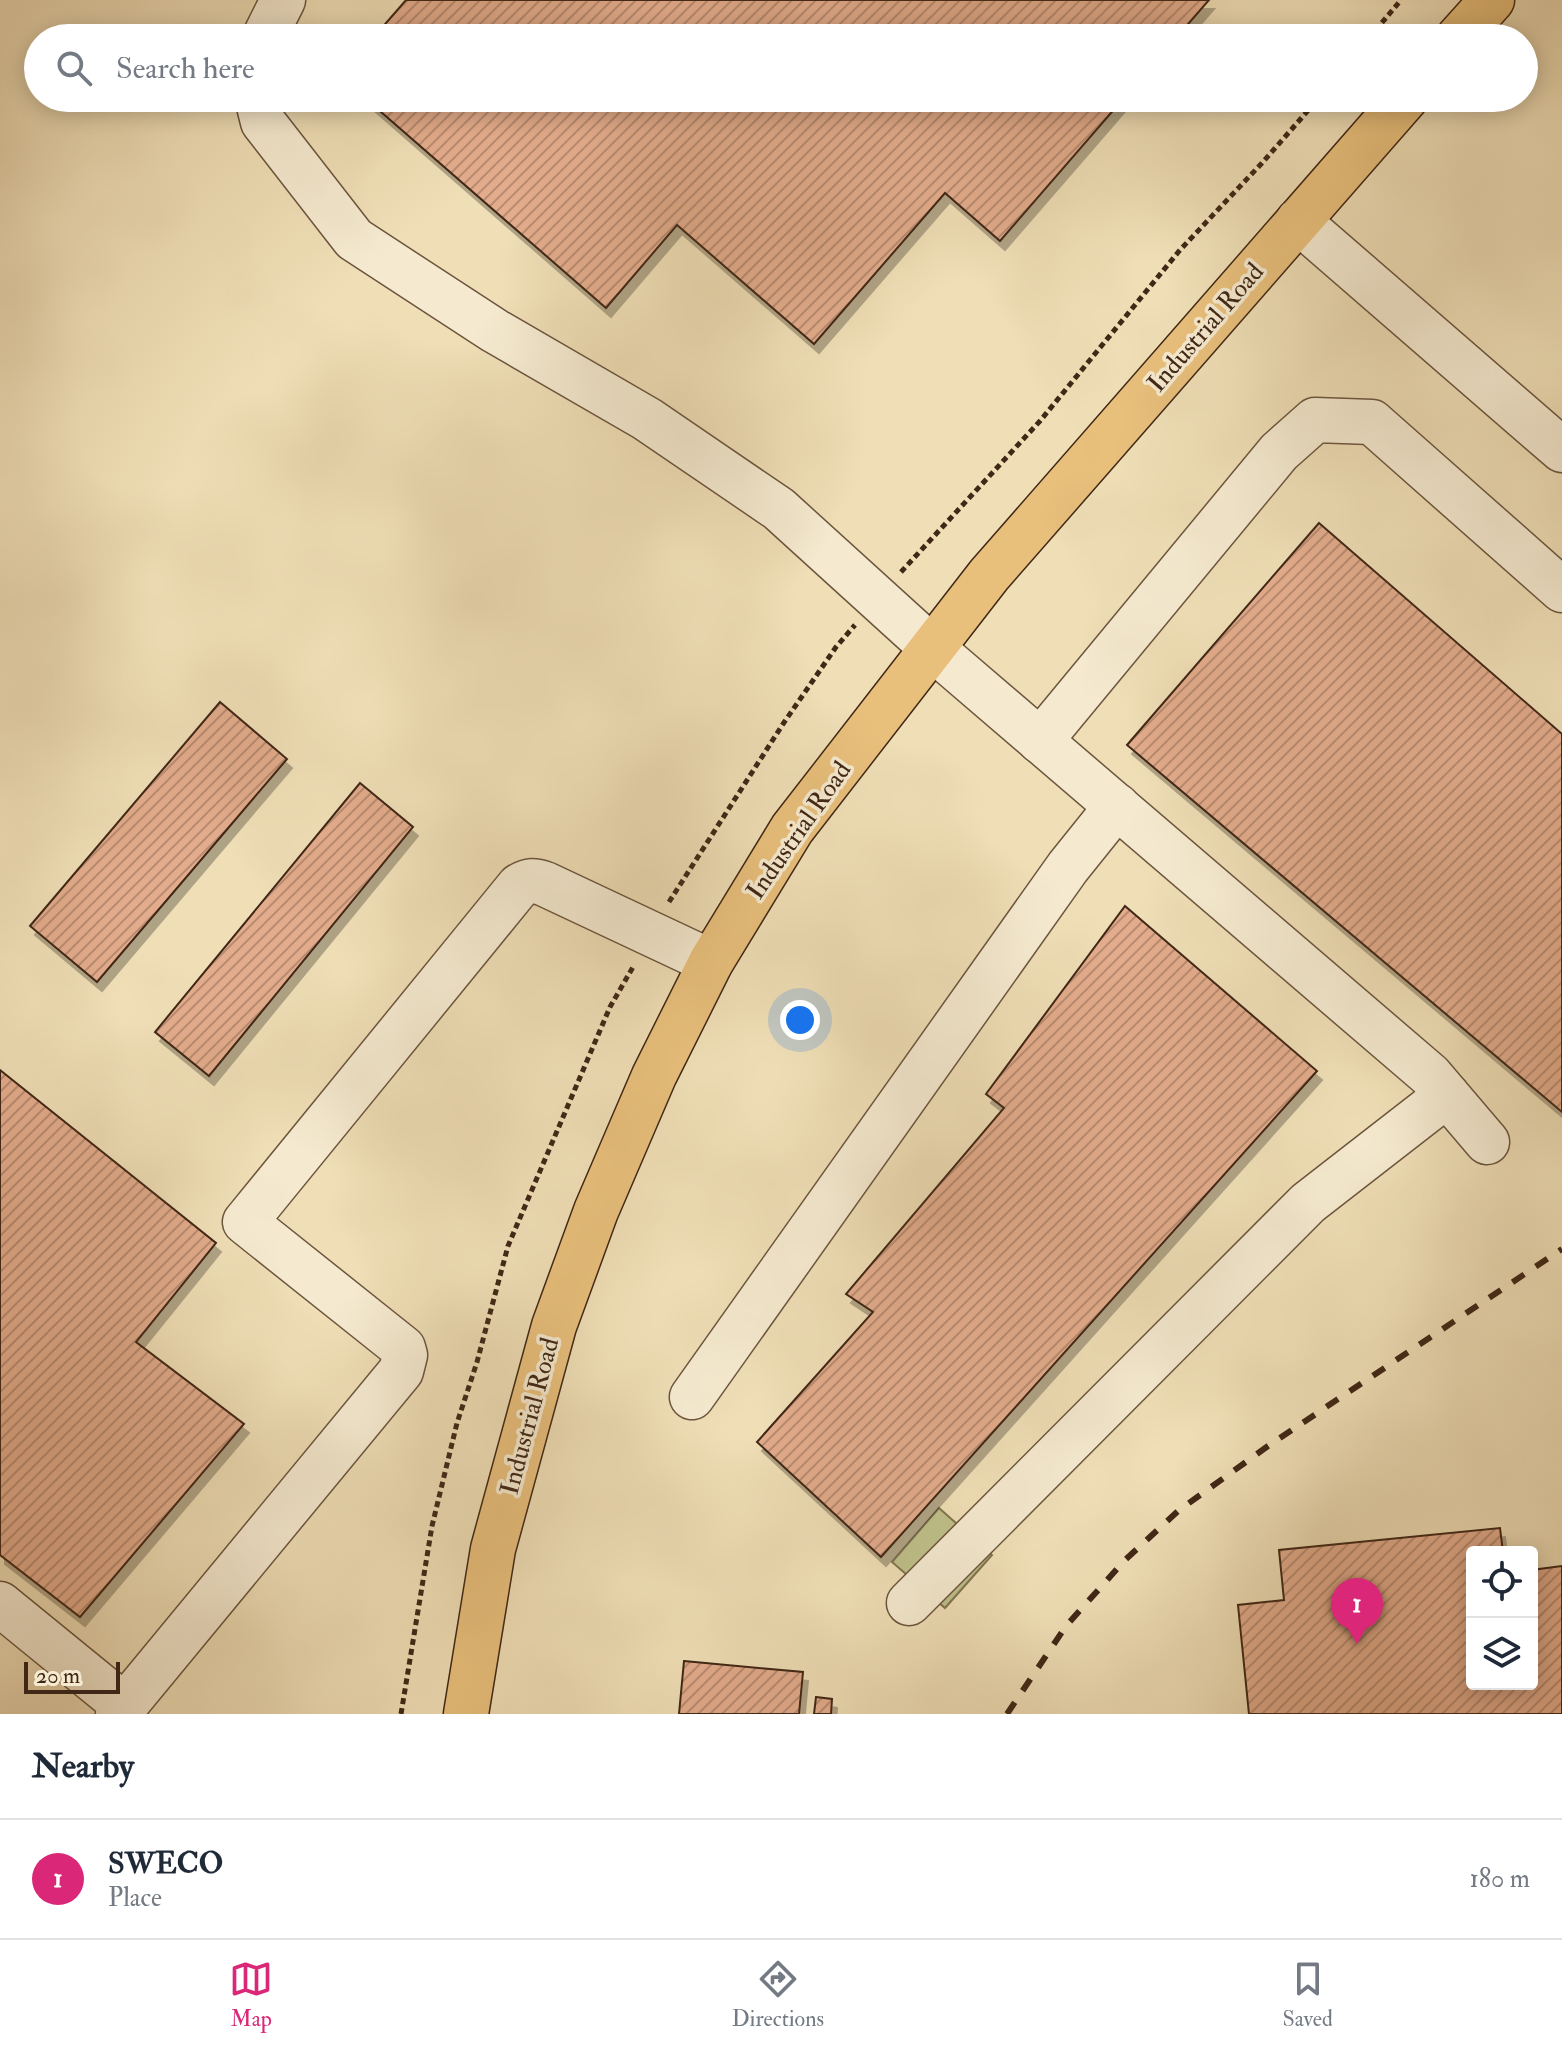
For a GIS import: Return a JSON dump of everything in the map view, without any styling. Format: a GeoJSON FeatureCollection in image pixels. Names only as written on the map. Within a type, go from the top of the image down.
{"type":"FeatureCollection","features":[{"type":"Feature","properties":{"kind":"main road"},"geometry":{"type":"LineString","coordinates":[[1471,24],[1492,0]]}},
{"type":"Feature","properties":{"kind":"main road","name":"Industrial Road"},"geometry":{"type":"LineString","coordinates":[[466,1714],[493,1549],[554,1326],[596,1211],[648,1089],[711,962],[792,829],[989,575],[1394,112]]}},
{"type":"Feature","properties":{"kind":"lane"},"geometry":{"type":"LineString","coordinates":[[271,24],[283,0]]}},
{"type":"Feature","properties":{"kind":"lane"},"geometry":{"type":"LineString","coordinates":[[260,112],[263,122],[354,239],[495,331],[647,419],[779,509],[932,648],[1430,1075],[1487,1142]]}},
{"type":"Feature","properties":{"kind":"lane"},"geometry":{"type":"LineString","coordinates":[[1298,221],[1562,450]]}},
{"type":"Feature","properties":{"kind":"lane"},"geometry":{"type":"LineString","coordinates":[[1040,741],[1279,452],[1315,420],[1372,422],[1562,590]]}},
{"type":"Feature","properties":{"kind":"lane"},"geometry":{"type":"LineString","coordinates":[[692,1397],[1068,867],[1117,806]]}},
{"type":"Feature","properties":{"kind":"lane"},"geometry":{"type":"LineString","coordinates":[[0,1604],[122,1710],[401,1371],[405,1362],[403,1348],[245,1222],[519,886],[535,880],[711,962]]}},
{"type":"Feature","properties":{"kind":"lane"},"geometry":{"type":"LineString","coordinates":[[909,1603],[1308,1203],[1447,1095]]}},
{"type":"Feature","properties":{"kind":"path"},"geometry":{"type":"LineString","coordinates":[[1381,24],[1401,0]]}},
{"type":"Feature","properties":{"kind":"green space"},"geometry":{"type":"Polygon","coordinates":[[[939,1508],[992,1555],[945,1608],[892,1562],[939,1508]]]}},
{"type":"Feature","properties":{"kind":"building"},"geometry":{"type":"Polygon","coordinates":[[[406,0],[1209,0],[1188,24],[385,24],[406,0]]]}},
{"type":"Feature","properties":{"kind":"building"},"geometry":{"type":"Polygon","coordinates":[[[381,112],[1112,112],[1000,241],[945,193],[814,344],[677,225],[606,308],[381,112]]]}},
{"type":"Feature","properties":{"kind":"building"},"geometry":{"type":"Polygon","coordinates":[[[1319,523],[1562,734],[1562,1112],[1127,745],[1319,523]]]}},
{"type":"Feature","properties":{"kind":"building"},"geometry":{"type":"Polygon","coordinates":[[[220,702],[287,759],[97,982],[30,926],[220,702]]]}},
{"type":"Feature","properties":{"kind":"building"},"geometry":{"type":"Polygon","coordinates":[[[360,783],[413,827],[209,1076],[155,1032],[360,783]]]}},
{"type":"Feature","properties":{"kind":"building"},"geometry":{"type":"Polygon","coordinates":[[[1125,906],[1317,1071],[881,1557],[757,1442],[873,1312],[846,1294],[1004,1108],[986,1094],[1125,906]]]}},
{"type":"Feature","properties":{"kind":"building"},"geometry":{"type":"Polygon","coordinates":[[[0,1070],[216,1243],[136,1342],[244,1424],[80,1617],[0,1555],[0,1070]]]}},
{"type":"Feature","properties":{"kind":"building"},"geometry":{"type":"Polygon","coordinates":[[[1500,1528],[1502,1546],[1466,1546],[1466,1690],[1538,1690],[1538,1569],[1562,1566],[1562,1714],[1249,1714],[1238,1605],[1284,1600],[1279,1550],[1500,1528]]]}},
{"type":"Feature","properties":{"kind":"building"},"geometry":{"type":"Polygon","coordinates":[[[684,1661],[803,1672],[799,1714],[679,1714],[684,1661]]]}},
{"type":"Feature","properties":{"kind":"building"},"geometry":{"type":"Polygon","coordinates":[[[816,1697],[832,1699],[831,1714],[814,1714],[816,1697]]]}},
{"type":"Feature","properties":{"kind":"railway"},"geometry":{"type":"LineString","coordinates":[[1007,1714],[1066,1626],[1125,1560],[1178,1511],[1268,1446],[1562,1249]]}},
{"type":"Feature","properties":{"kind":"place","name":"SWECO"},"geometry":{"type":"Point","coordinates":[1357,1644]}}]}
